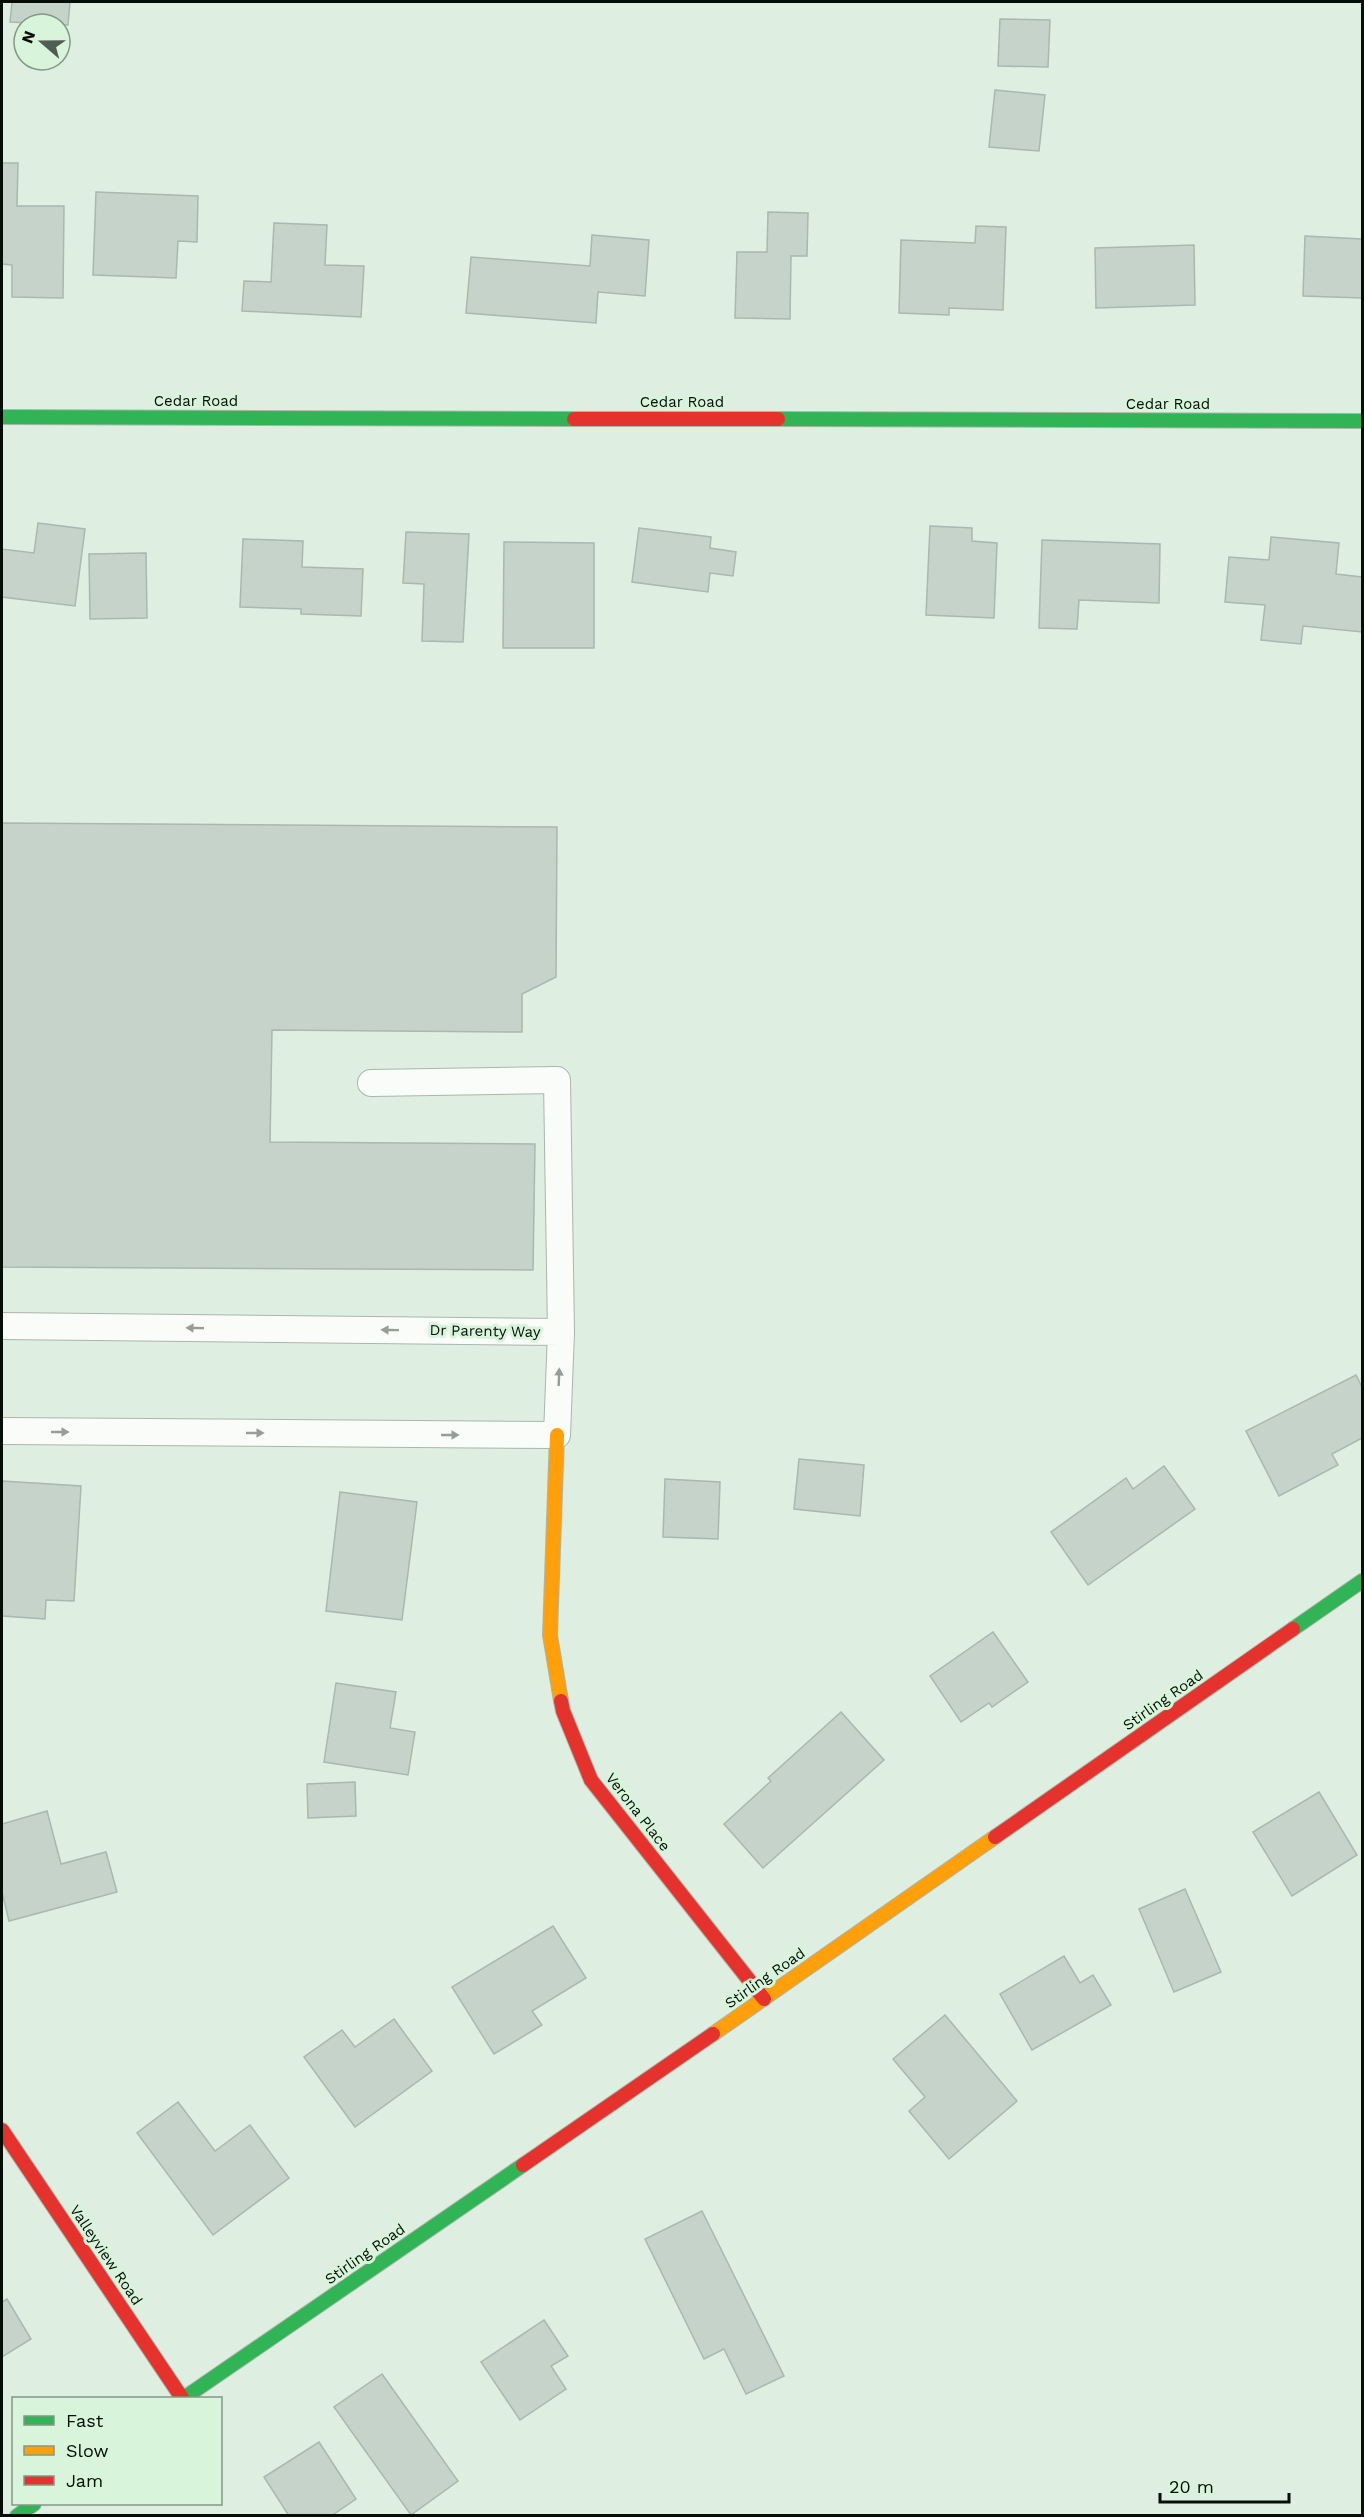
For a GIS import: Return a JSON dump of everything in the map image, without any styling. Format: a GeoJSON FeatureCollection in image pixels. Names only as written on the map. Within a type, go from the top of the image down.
{"type":"FeatureCollection","features":[{"type":"Feature","properties":{"kind":"street","name":"Cedar Road"},"geometry":{"type":"LineString","coordinates":[[2,417],[1362,421]]}},
{"type":"Feature","properties":{"kind":"street","name":"Verona Place"},"geometry":{"type":"LineString","coordinates":[[557,1435],[550,1635],[563,1711],[591,1779],[764,1999]]}},
{"type":"Feature","properties":{"kind":"street","name":"Stirling Road"},"geometry":{"type":"LineString","coordinates":[[184,2397],[764,1999],[1362,1581]]}},
{"type":"Feature","properties":{"kind":"street","name":"Valleyview Road"},"geometry":{"type":"LineString","coordinates":[[2,2130],[182,2397]]}},
{"type":"Feature","properties":{"kind":"street"},"geometry":{"type":"LineString","coordinates":[[17,2516],[33,2505]]}},
{"type":"Feature","properties":{"kind":"lane"},"geometry":{"type":"LineString","coordinates":[[371,1083],[556,1080],[561,1332]]}},
{"type":"Feature","properties":{"kind":"lane","name":"Dr Parenty Way"},"geometry":{"type":"LineString","coordinates":[[2,1326],[561,1332],[557,1435]]}},
{"type":"Feature","properties":{"kind":"lane"},"geometry":{"type":"LineString","coordinates":[[2,1431],[557,1435]]}},
{"type":"Feature","properties":{"kind":"building"},"geometry":{"type":"Polygon","coordinates":[[[12,2],[70,2],[69,12],[12,12],[12,22],[10,22],[12,2]]]}},
{"type":"Feature","properties":{"kind":"building"},"geometry":{"type":"Polygon","coordinates":[[[1000,19],[1050,20],[1048,67],[998,66],[1000,19]]]}},
{"type":"Feature","properties":{"kind":"building"},"geometry":{"type":"Polygon","coordinates":[[[995,90],[1045,95],[1039,151],[989,147],[995,90]]]}},
{"type":"Feature","properties":{"kind":"building"},"geometry":{"type":"Polygon","coordinates":[[[2,163],[18,163],[17,206],[64,206],[63,298],[12,297],[12,265],[2,264],[2,163]]]}},
{"type":"Feature","properties":{"kind":"building"},"geometry":{"type":"Polygon","coordinates":[[[96,192],[198,196],[197,242],[178,241],[176,278],[93,275],[96,192]]]}},
{"type":"Feature","properties":{"kind":"building"},"geometry":{"type":"Polygon","coordinates":[[[768,212],[808,213],[807,256],[791,256],[790,319],[735,318],[737,252],[767,252],[768,212]]]}},
{"type":"Feature","properties":{"kind":"building"},"geometry":{"type":"Polygon","coordinates":[[[274,223],[327,225],[325,265],[364,266],[361,317],[242,311],[244,281],[271,282],[274,223]]]}},
{"type":"Feature","properties":{"kind":"building"},"geometry":{"type":"Polygon","coordinates":[[[976,226],[1006,227],[1003,310],[949,308],[949,315],[899,313],[901,240],[975,243],[976,226]]]}},
{"type":"Feature","properties":{"kind":"building"},"geometry":{"type":"Polygon","coordinates":[[[592,235],[649,240],[645,296],[598,292],[596,323],[466,313],[471,257],[590,266],[592,235]]]}},
{"type":"Feature","properties":{"kind":"building"},"geometry":{"type":"Polygon","coordinates":[[[1305,236],[1362,239],[1362,298],[1303,296],[1305,236]]]}},
{"type":"Feature","properties":{"kind":"building"},"geometry":{"type":"Polygon","coordinates":[[[1194,245],[1195,305],[1096,308],[1095,248],[1194,245]]]}},
{"type":"Feature","properties":{"kind":"building"},"geometry":{"type":"Polygon","coordinates":[[[38,523],[85,529],[75,606],[2,597],[2,549],[34,553],[38,523]]]}},
{"type":"Feature","properties":{"kind":"building"},"geometry":{"type":"Polygon","coordinates":[[[930,526],[972,528],[972,541],[997,543],[994,618],[926,615],[930,526]]]}},
{"type":"Feature","properties":{"kind":"building"},"geometry":{"type":"Polygon","coordinates":[[[639,528],[711,537],[710,548],[736,552],[733,576],[710,573],[708,592],[632,582],[639,528]]]}},
{"type":"Feature","properties":{"kind":"building"},"geometry":{"type":"Polygon","coordinates":[[[406,532],[469,534],[463,642],[422,641],[424,584],[403,583],[406,532]]]}},
{"type":"Feature","properties":{"kind":"building"},"geometry":{"type":"Polygon","coordinates":[[[1271,537],[1339,543],[1336,574],[1362,577],[1362,632],[1303,626],[1301,644],[1261,640],[1265,605],[1225,602],[1229,557],[1269,560],[1271,537]]]}},
{"type":"Feature","properties":{"kind":"building"},"geometry":{"type":"Polygon","coordinates":[[[243,539],[303,541],[302,567],[363,569],[361,616],[301,614],[301,609],[240,607],[243,539]]]}},
{"type":"Feature","properties":{"kind":"building"},"geometry":{"type":"Polygon","coordinates":[[[1042,540],[1160,544],[1159,603],[1079,600],[1077,629],[1039,628],[1042,540]]]}},
{"type":"Feature","properties":{"kind":"building"},"geometry":{"type":"Polygon","coordinates":[[[504,542],[594,543],[594,648],[503,648],[504,542]]]}},
{"type":"Feature","properties":{"kind":"building"},"geometry":{"type":"Polygon","coordinates":[[[146,553],[147,618],[90,619],[89,554],[146,553]]]}},
{"type":"Feature","properties":{"kind":"building"},"geometry":{"type":"Polygon","coordinates":[[[2,823],[557,827],[556,977],[522,994],[522,1032],[272,1030],[270,1142],[535,1144],[533,1270],[2,1267],[2,823]]]}},
{"type":"Feature","properties":{"kind":"building"},"geometry":{"type":"Polygon","coordinates":[[[1356,1375],[1362,1387],[1362,1438],[1332,1454],[1338,1465],[1279,1496],[1246,1431],[1356,1375]]]}},
{"type":"Feature","properties":{"kind":"building"},"geometry":{"type":"Polygon","coordinates":[[[799,1459],[864,1465],[860,1516],[794,1509],[799,1459]]]}},
{"type":"Feature","properties":{"kind":"building"},"geometry":{"type":"Polygon","coordinates":[[[1164,1466],[1195,1509],[1088,1585],[1051,1532],[1126,1478],[1133,1489],[1164,1466]]]}},
{"type":"Feature","properties":{"kind":"building"},"geometry":{"type":"Polygon","coordinates":[[[665,1479],[720,1482],[718,1539],[663,1537],[665,1479]]]}},
{"type":"Feature","properties":{"kind":"building"},"geometry":{"type":"Polygon","coordinates":[[[2,1481],[81,1486],[74,1601],[46,1600],[45,1619],[2,1616],[2,1481]]]}},
{"type":"Feature","properties":{"kind":"building"},"geometry":{"type":"Polygon","coordinates":[[[340,1492],[417,1502],[402,1620],[326,1611],[340,1492]]]}},
{"type":"Feature","properties":{"kind":"building"},"geometry":{"type":"Polygon","coordinates":[[[993,1632],[1028,1682],[992,1707],[989,1703],[961,1722],[930,1676],[993,1632]]]}},
{"type":"Feature","properties":{"kind":"building"},"geometry":{"type":"Polygon","coordinates":[[[336,1683],[396,1692],[390,1728],[415,1732],[408,1775],[324,1762],[336,1683]]]}},
{"type":"Feature","properties":{"kind":"building"},"geometry":{"type":"Polygon","coordinates":[[[841,1712],[884,1760],[763,1868],[724,1824],[771,1781],[768,1778],[841,1712]]]}},
{"type":"Feature","properties":{"kind":"building"},"geometry":{"type":"Polygon","coordinates":[[[355,1782],[356,1816],[308,1818],[307,1784],[355,1782]]]}},
{"type":"Feature","properties":{"kind":"building"},"geometry":{"type":"Polygon","coordinates":[[[1319,1792],[1357,1855],[1292,1896],[1253,1832],[1319,1792]]]}},
{"type":"Feature","properties":{"kind":"building"},"geometry":{"type":"Polygon","coordinates":[[[47,1811],[61,1864],[106,1852],[117,1892],[9,1921],[2,1892],[2,1824],[47,1811]]]}},
{"type":"Feature","properties":{"kind":"building"},"geometry":{"type":"Polygon","coordinates":[[[1185,1889],[1221,1972],[1174,1992],[1139,1909],[1185,1889]]]}},
{"type":"Feature","properties":{"kind":"building"},"geometry":{"type":"Polygon","coordinates":[[[553,1926],[586,1978],[532,2011],[542,2025],[494,2054],[452,1987],[553,1926]]]}},
{"type":"Feature","properties":{"kind":"building"},"geometry":{"type":"Polygon","coordinates":[[[1064,1956],[1080,1983],[1093,1975],[1111,2005],[1032,2050],[1000,1994],[1064,1956]]]}},
{"type":"Feature","properties":{"kind":"building"},"geometry":{"type":"Polygon","coordinates":[[[945,2015],[1017,2101],[949,2159],[909,2111],[925,2097],[893,2059],[945,2015]]]}},
{"type":"Feature","properties":{"kind":"building"},"geometry":{"type":"Polygon","coordinates":[[[394,2019],[432,2071],[355,2127],[304,2057],[342,2030],[355,2047],[394,2019]]]}},
{"type":"Feature","properties":{"kind":"building"},"geometry":{"type":"Polygon","coordinates":[[[178,2102],[215,2151],[250,2125],[289,2178],[213,2235],[137,2133],[178,2102]]]}},
{"type":"Feature","properties":{"kind":"building"},"geometry":{"type":"Polygon","coordinates":[[[702,2211],[784,2376],[746,2394],[724,2349],[704,2359],[645,2239],[702,2211]]]}},
{"type":"Feature","properties":{"kind":"building"},"geometry":{"type":"Polygon","coordinates":[[[7,2299],[31,2339],[2,2357],[2,2302],[7,2299]]]}},
{"type":"Feature","properties":{"kind":"building"},"geometry":{"type":"Polygon","coordinates":[[[544,2320],[568,2356],[551,2366],[566,2389],[520,2420],[481,2362],[544,2320]]]}},
{"type":"Feature","properties":{"kind":"building"},"geometry":{"type":"Polygon","coordinates":[[[382,2374],[458,2481],[411,2515],[334,2407],[382,2374]]]}},
{"type":"Feature","properties":{"kind":"building"},"geometry":{"type":"Polygon","coordinates":[[[319,2442],[356,2499],[331,2516],[289,2516],[264,2477],[319,2442]]]}},
{"type":"Feature","properties":{"kind":"traffic: fast"},"geometry":{"type":"LineString","coordinates":[[2,417],[574,419]]}},
{"type":"Feature","properties":{"kind":"traffic: fast"},"geometry":{"type":"LineString","coordinates":[[778,419],[1362,421]]}},
{"type":"Feature","properties":{"kind":"traffic: fast"},"geometry":{"type":"LineString","coordinates":[[1293,1629],[1362,1581]]}},
{"type":"Feature","properties":{"kind":"traffic: fast"},"geometry":{"type":"LineString","coordinates":[[185,2397],[523,2165]]}},
{"type":"Feature","properties":{"kind":"traffic: fast"},"geometry":{"type":"LineString","coordinates":[[17,2516],[33,2505]]}},
{"type":"Feature","properties":{"kind":"traffic: slow"},"geometry":{"type":"LineString","coordinates":[[557,1435],[550,1635],[561,1701]]}},
{"type":"Feature","properties":{"kind":"traffic: slow"},"geometry":{"type":"LineString","coordinates":[[713,2034],[995,1837]]}},
{"type":"Feature","properties":{"kind":"traffic: jam"},"geometry":{"type":"LineString","coordinates":[[574,419],[778,419]]}},
{"type":"Feature","properties":{"kind":"traffic: jam"},"geometry":{"type":"LineString","coordinates":[[995,1837],[1293,1629]]}},
{"type":"Feature","properties":{"kind":"traffic: jam"},"geometry":{"type":"LineString","coordinates":[[561,1701],[591,1780],[764,1999]]}},
{"type":"Feature","properties":{"kind":"traffic: jam"},"geometry":{"type":"LineString","coordinates":[[523,2165],[713,2034]]}},
{"type":"Feature","properties":{"kind":"traffic: jam"},"geometry":{"type":"LineString","coordinates":[[2,2130],[181,2397]]}}]}
